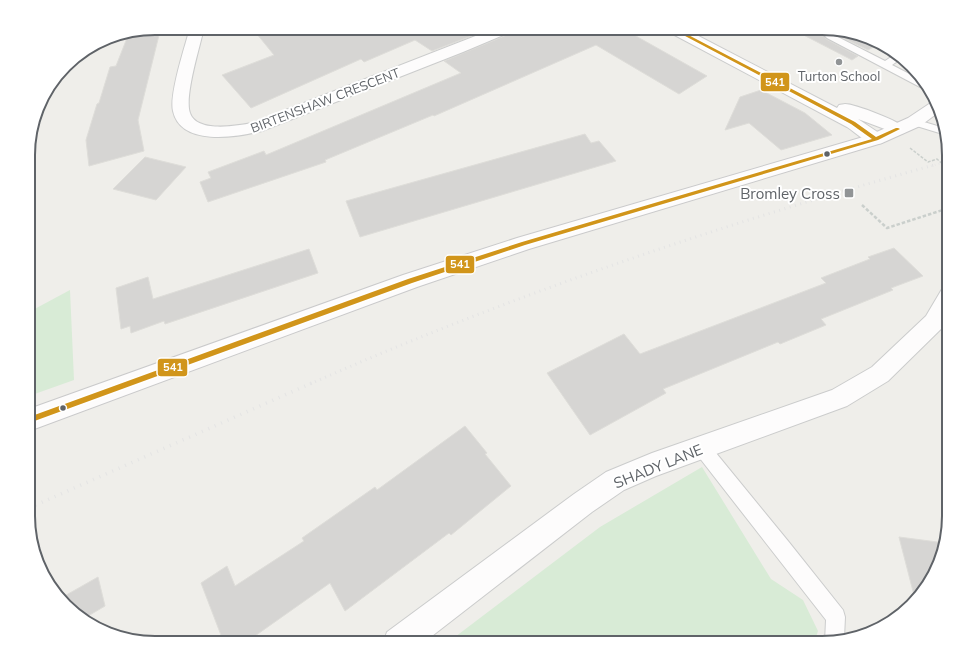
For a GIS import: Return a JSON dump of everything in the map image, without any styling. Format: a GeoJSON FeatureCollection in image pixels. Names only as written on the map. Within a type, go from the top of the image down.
{"type":"FeatureCollection","features":[{"type":"Feature","properties":{"kind":"street","name":"BIRTENSHAW CRESCENT"},"geometry":{"type":"LineString","coordinates":[[195,35],[181,101],[182,113],[189,124],[196,128],[220,133],[236,132],[256,127],[458,50],[492,35]]}},
{"type":"Feature","properties":{"kind":"street"},"geometry":{"type":"LineString","coordinates":[[685,35],[853,123],[888,134]]}},
{"type":"Feature","properties":{"kind":"street"},"geometry":{"type":"LineString","coordinates":[[782,86],[875,119],[888,134]]}},
{"type":"Feature","properties":{"kind":"street"},"geometry":{"type":"LineString","coordinates":[[35,418],[410,281],[524,243],[888,134],[914,122],[933,109]]}},
{"type":"Feature","properties":{"kind":"street","name":"SHADY LANE"},"geometry":{"type":"LineString","coordinates":[[407,636],[583,502],[615,481],[652,465],[839,398],[862,386],[880,374],[942,322]]}},
{"type":"Feature","properties":{"kind":"lane"},"geometry":{"type":"LineString","coordinates":[[830,36],[916,81]]}},
{"type":"Feature","properties":{"kind":"lane"},"geometry":{"type":"LineString","coordinates":[[885,65],[894,59]]}},
{"type":"Feature","properties":{"kind":"lane"},"geometry":{"type":"LineString","coordinates":[[914,122],[939,130]]}},
{"type":"Feature","properties":{"kind":"lane"},"geometry":{"type":"LineString","coordinates":[[701,447],[782,547],[836,617],[834,635]]}},
{"type":"Feature","properties":{"kind":"path"},"geometry":{"type":"LineString","coordinates":[[888,134],[928,162],[936,159],[942,164]]}},
{"type":"Feature","properties":{"kind":"path"},"geometry":{"type":"LineString","coordinates":[[862,206],[887,228],[942,210]]}},
{"type":"Feature","properties":{"kind":"green space"},"geometry":{"type":"Polygon","coordinates":[[[70,290],[74,380],[35,394],[35,309],[70,290]]]}},
{"type":"Feature","properties":{"kind":"green space"},"geometry":{"type":"Polygon","coordinates":[[[702,467],[771,579],[803,600],[818,631],[816,636],[456,636],[600,527],[702,467]]]}},
{"type":"Feature","properties":{"kind":"building"},"geometry":{"type":"Polygon","coordinates":[[[147,35],[159,35],[138,120],[144,151],[89,166],[86,140],[110,67],[116,66],[127,38],[147,35]]]}},
{"type":"Feature","properties":{"kind":"building"},"geometry":{"type":"Polygon","coordinates":[[[258,35],[474,35],[432,51],[415,40],[364,62],[361,59],[251,108],[222,75],[274,55],[258,35]]]}},
{"type":"Feature","properties":{"kind":"building"},"geometry":{"type":"Polygon","coordinates":[[[507,35],[634,35],[707,76],[679,94],[596,45],[434,116],[433,115],[325,160],[326,162],[208,202],[200,182],[211,178],[208,172],[264,151],[266,155],[461,73],[444,61],[507,35]]]}},
{"type":"Feature","properties":{"kind":"building"},"geometry":{"type":"Polygon","coordinates":[[[804,35],[824,35],[826,39],[858,56],[852,60],[804,35]]]}},
{"type":"Feature","properties":{"kind":"building"},"geometry":{"type":"Polygon","coordinates":[[[840,36],[853,39],[874,47],[868,50],[840,36]]]}},
{"type":"Feature","properties":{"kind":"building"},"geometry":{"type":"Polygon","coordinates":[[[761,90],[805,113],[832,135],[781,150],[749,123],[725,130],[740,97],[761,90]]]}},
{"type":"Feature","properties":{"kind":"building"},"geometry":{"type":"Polygon","coordinates":[[[585,134],[591,143],[599,141],[616,161],[360,237],[346,201],[585,134]]]}},
{"type":"Feature","properties":{"kind":"building"},"geometry":{"type":"Polygon","coordinates":[[[145,157],[186,167],[156,200],[113,189],[145,157]]]}},
{"type":"Feature","properties":{"kind":"building"},"geometry":{"type":"Polygon","coordinates":[[[894,248],[923,276],[891,288],[893,290],[821,319],[826,325],[780,344],[778,342],[663,389],[666,393],[590,435],[547,373],[624,334],[640,354],[826,283],[821,278],[870,259],[868,257],[894,248]]]}},
{"type":"Feature","properties":{"kind":"building"},"geometry":{"type":"Polygon","coordinates":[[[309,249],[318,273],[165,324],[164,321],[131,333],[130,326],[121,329],[116,288],[148,277],[153,299],[309,249]]]}},
{"type":"Feature","properties":{"kind":"building"},"geometry":{"type":"Polygon","coordinates":[[[465,426],[511,486],[451,535],[449,533],[345,611],[330,583],[255,636],[221,636],[201,583],[227,566],[235,586],[304,541],[302,538],[375,487],[377,490],[465,426]]]}},
{"type":"Feature","properties":{"kind":"building"},"geometry":{"type":"Polygon","coordinates":[[[899,537],[939,542],[933,562],[926,576],[914,593],[899,537]]]}},
{"type":"Feature","properties":{"kind":"building"},"geometry":{"type":"Polygon","coordinates":[[[98,577],[105,606],[89,616],[65,595],[98,577]]]}},
{"type":"Feature","properties":{"kind":"railway"},"geometry":{"type":"LineString","coordinates":[[931,166],[942,163]]}},
{"type":"Feature","properties":{"kind":"railway"},"geometry":{"type":"LineString","coordinates":[[310,384],[386,351],[462,321],[618,263],[775,212],[934,165]]}},
{"type":"Feature","properties":{"kind":"railway"},"geometry":{"type":"LineString","coordinates":[[35,505],[312,383]]}},
{"type":"Feature","properties":{"kind":"transit line","name":"541"},"geometry":{"type":"LineString","coordinates":[[685,35],[853,123],[876,139]]}},
{"type":"Feature","properties":{"kind":"transit line","name":"541"},"geometry":{"type":"LineString","coordinates":[[35,418],[410,281],[524,243],[876,139],[898,129]]}},
{"type":"Feature","properties":{"kind":"place","name":"Turton School"},"geometry":{"type":"Point","coordinates":[839,62]}},
{"type":"Feature","properties":{"kind":"place","name":"Bromley Cross"},"geometry":{"type":"Point","coordinates":[849,193]}}]}
